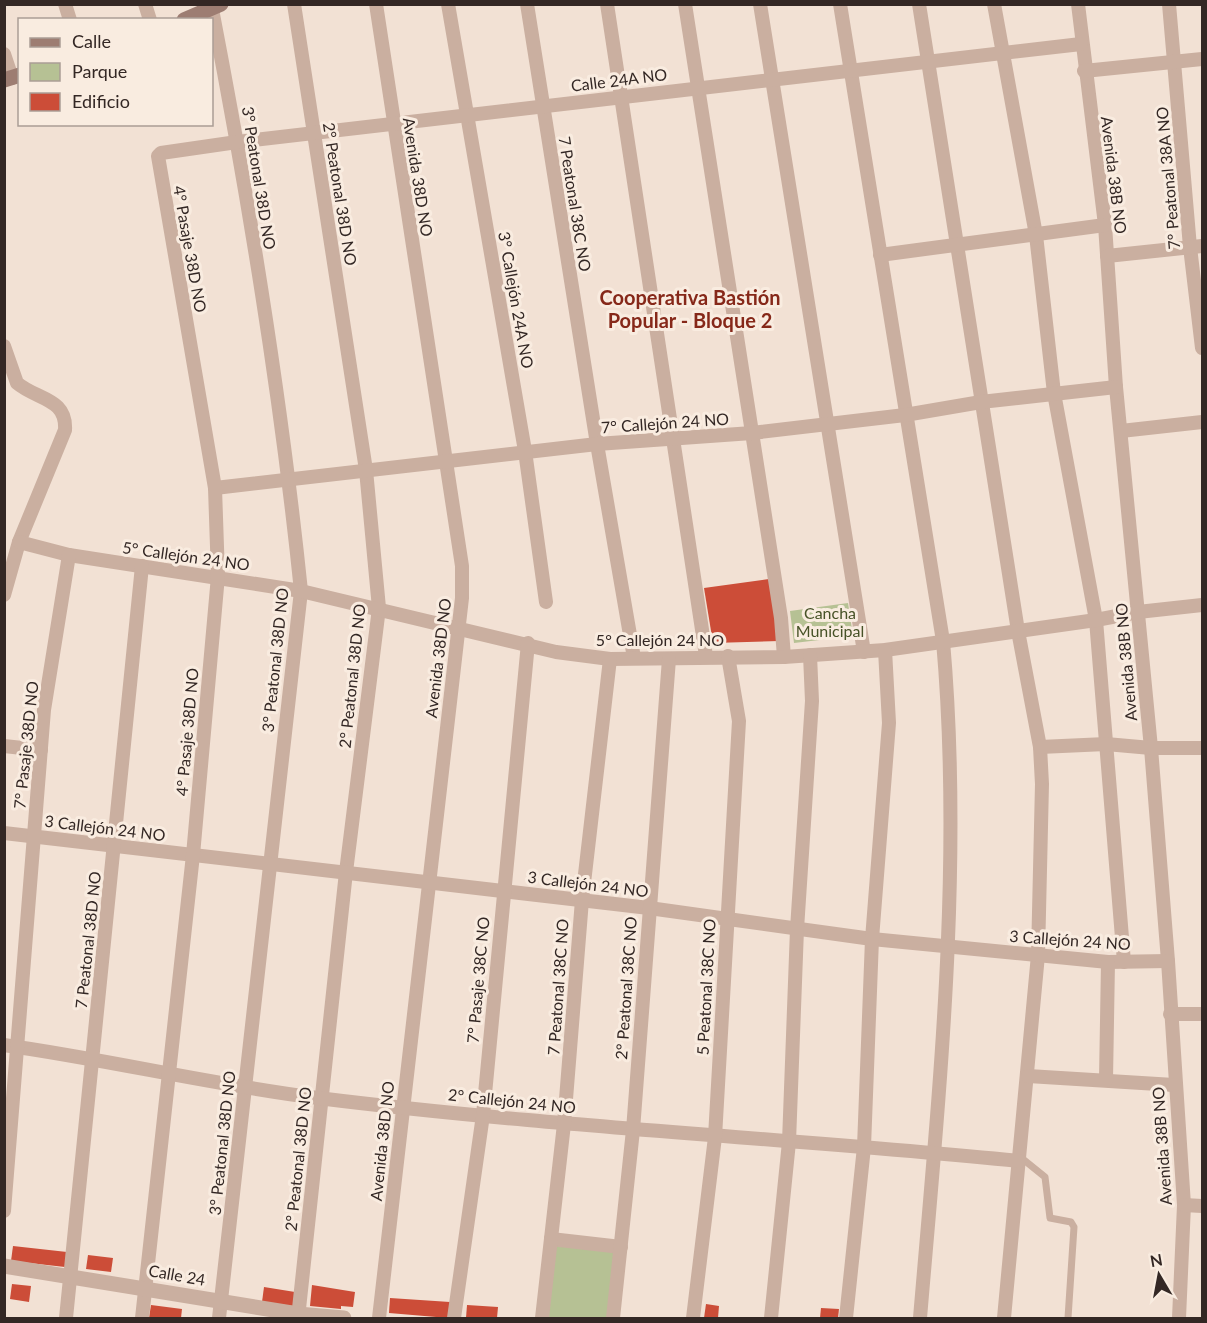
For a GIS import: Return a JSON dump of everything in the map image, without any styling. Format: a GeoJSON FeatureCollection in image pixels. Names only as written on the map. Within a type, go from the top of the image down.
{"type":"FeatureCollection","features":[{"type":"Feature","properties":{"kind":"main road"},"geometry":{"type":"LineString","coordinates":[[189,18],[216,7]]}},
{"type":"Feature","properties":{"kind":"street","name":"2° Peatonal 38D NO"},"geometry":{"type":"LineString","coordinates":[[294,4],[366,470],[379,608],[345,872],[298,1316]]}},
{"type":"Feature","properties":{"kind":"street","name":"Avenida 38D NO"},"geometry":{"type":"LineString","coordinates":[[376,4],[462,566],[462,598],[379,1318]]}},
{"type":"Feature","properties":{"kind":"street","name":"3° Callejón 24A NO"},"geometry":{"type":"LineString","coordinates":[[448,4],[525,452],[546,602]]}},
{"type":"Feature","properties":{"kind":"street","name":"7 Peatonal 38C NO"},"geometry":{"type":"LineString","coordinates":[[527,4],[597,444],[634,658]]}},
{"type":"Feature","properties":{"kind":"street"},"geometry":{"type":"LineString","coordinates":[[607,4],[706,656]]}},
{"type":"Feature","properties":{"kind":"street"},"geometry":{"type":"LineString","coordinates":[[685,4],[781,618],[784,657]]}},
{"type":"Feature","properties":{"kind":"street"},"geometry":{"type":"LineString","coordinates":[[760,4],[864,652]]}},
{"type":"Feature","properties":{"kind":"street"},"geometry":{"type":"LineString","coordinates":[[840,4],[943,641],[951,728],[949,946],[920,1318]]}},
{"type":"Feature","properties":{"kind":"street"},"geometry":{"type":"LineString","coordinates":[[919,4],[1018,631],[1040,747],[1042,784],[1038,956],[1004,1318]]}},
{"type":"Feature","properties":{"kind":"street"},"geometry":{"type":"LineString","coordinates":[[994,4],[1036,235],[1054,393],[1096,620],[1124,962]]}},
{"type":"Feature","properties":{"kind":"street","name":"Avenida 38B NO"},"geometry":{"type":"LineString","coordinates":[[1078,4],[1084,71],[1105,225],[1116,387],[1151,748],[1168,961],[1174,1085],[1184,1205],[1179,1318]]}},
{"type":"Feature","properties":{"kind":"street","name":"7° Peatonal 38A NO"},"geometry":{"type":"LineString","coordinates":[[1169,4],[1196,247],[1203,348]]}},
{"type":"Feature","properties":{"kind":"street","name":"3° Peatonal 38D NO"},"geometry":{"type":"LineString","coordinates":[[216,7],[289,479],[301,591],[219,1318]]}},
{"type":"Feature","properties":{"kind":"street","name":"Calle 24A NO"},"geometry":{"type":"LineString","coordinates":[[161,153],[467,114],[1081,44]]}},
{"type":"Feature","properties":{"kind":"street"},"geometry":{"type":"LineString","coordinates":[[4,54],[12,78]]}},
{"type":"Feature","properties":{"kind":"street"},"geometry":{"type":"LineString","coordinates":[[1084,71],[1203,60]]}},
{"type":"Feature","properties":{"kind":"street","name":"4° Pasaje 38D NO"},"geometry":{"type":"LineString","coordinates":[[142,1318],[167,1074],[193,855],[218,576],[215,488],[158,160],[161,153]]}},
{"type":"Feature","properties":{"kind":"street"},"geometry":{"type":"LineString","coordinates":[[880,255],[1105,225]]}},
{"type":"Feature","properties":{"kind":"street"},"geometry":{"type":"LineString","coordinates":[[1107,256],[1196,247]]}},
{"type":"Feature","properties":{"kind":"street"},"geometry":{"type":"LineString","coordinates":[[4,345],[17,383],[58,406],[66,417],[65,430],[18,542],[4,595]]}},
{"type":"Feature","properties":{"kind":"street","name":"7° Callejón 24 NO"},"geometry":{"type":"LineString","coordinates":[[215,488],[597,444],[752,434],[905,415],[981,402],[1116,387]]}},
{"type":"Feature","properties":{"kind":"street"},"geometry":{"type":"LineString","coordinates":[[1121,431],[1203,422]]}},
{"type":"Feature","properties":{"kind":"street","name":"5° Callejón 24 NO"},"geometry":{"type":"LineString","coordinates":[[18,542],[69,555],[218,576],[301,591],[556,652],[610,658],[784,657],[864,652],[1096,620],[1138,612],[1203,605]]}},
{"type":"Feature","properties":{"kind":"street","name":"7° Pasaje 38D NO"},"geometry":{"type":"LineString","coordinates":[[11,1046],[34,836],[44,710],[69,555]]}},
{"type":"Feature","properties":{"kind":"street","name":"7 Peatonal 38D NO"},"geometry":{"type":"LineString","coordinates":[[66,1318],[142,566]]}},
{"type":"Feature","properties":{"kind":"street","name":"7° Pasaje 38C NO"},"geometry":{"type":"LineString","coordinates":[[454,1318],[483,1115],[528,644]]}},
{"type":"Feature","properties":{"kind":"street"},"geometry":{"type":"LineString","coordinates":[[846,1318],[864,1148],[873,939],[889,723],[885,650]]}},
{"type":"Feature","properties":{"kind":"street"},"geometry":{"type":"LineString","coordinates":[[771,1318],[789,1142],[797,929],[812,701],[810,655]]}},
{"type":"Feature","properties":{"kind":"street","name":"5 Peatonal 38C NO"},"geometry":{"type":"LineString","coordinates":[[693,1318],[715,1137],[725,920],[739,721],[728,656]]}},
{"type":"Feature","properties":{"kind":"street","name":"7 Peatonal 38C NO"},"geometry":{"type":"LineString","coordinates":[[542,1318],[564,1124],[582,900],[610,658]]}},
{"type":"Feature","properties":{"kind":"street","name":"2° Peatonal 38C NO"},"geometry":{"type":"LineString","coordinates":[[614,1318],[633,1130],[669,659]]}},
{"type":"Feature","properties":{"kind":"street"},"geometry":{"type":"LineString","coordinates":[[1040,747],[1106,744],[1151,748],[1203,748]]}},
{"type":"Feature","properties":{"kind":"street"},"geometry":{"type":"LineString","coordinates":[[4,746],[41,750]]}},
{"type":"Feature","properties":{"kind":"street","name":"3 Callejón 24 NO"},"geometry":{"type":"LineString","coordinates":[[4,832],[649,908],[873,939],[1108,962],[1168,961]]}},
{"type":"Feature","properties":{"kind":"street"},"geometry":{"type":"LineString","coordinates":[[1106,1080],[1108,962]]}},
{"type":"Feature","properties":{"kind":"street"},"geometry":{"type":"LineString","coordinates":[[1170,1014],[1203,1014]]}},
{"type":"Feature","properties":{"kind":"street"},"geometry":{"type":"LineString","coordinates":[[4,1211],[11,1046]]}},
{"type":"Feature","properties":{"kind":"street","name":"2° Callejón 24 NO"},"geometry":{"type":"LineString","coordinates":[[11,1046],[245,1088],[321,1098],[564,1124],[1019,1159]]}},
{"type":"Feature","properties":{"kind":"street"},"geometry":{"type":"LineString","coordinates":[[1028,1076],[1174,1085]]}},
{"type":"Feature","properties":{"kind":"street"},"geometry":{"type":"LineString","coordinates":[[1184,1205],[1203,1206]]}},
{"type":"Feature","properties":{"kind":"street"},"geometry":{"type":"LineString","coordinates":[[551,1239],[621,1247]]}},
{"type":"Feature","properties":{"kind":"street","name":"Calle 24"},"geometry":{"type":"LineString","coordinates":[[4,1266],[145,1288],[298,1316],[344,1318]]}},
{"type":"Feature","properties":{"kind":"lane"},"geometry":{"type":"LineString","coordinates":[[1019,1159],[1045,1177],[1050,1218],[1071,1222],[1074,1227],[1068,1318]]}},
{"type":"Feature","properties":{"kind":"green space","name":"Cancha Municipal"},"geometry":{"type":"Polygon","coordinates":[[[848,603],[853,636],[794,643],[790,611],[848,603]]]}},
{"type":"Feature","properties":{"kind":"green space"},"geometry":{"type":"Polygon","coordinates":[[[554,1244],[614,1252],[608,1318],[547,1318],[554,1244]]]}},
{"type":"Feature","properties":{"kind":"building"},"geometry":{"type":"Polygon","coordinates":[[[769,579],[779,641],[713,643],[704,588],[769,579]]]}},
{"type":"Feature","properties":{"kind":"building"},"geometry":{"type":"Polygon","coordinates":[[[13,1246],[67,1252],[65,1267],[11,1261],[13,1246]]]}},
{"type":"Feature","properties":{"kind":"building"},"geometry":{"type":"Polygon","coordinates":[[[88,1255],[113,1258],[111,1272],[86,1269],[88,1255]]]}},
{"type":"Feature","properties":{"kind":"building"},"geometry":{"type":"Polygon","coordinates":[[[12,1284],[31,1286],[29,1302],[10,1299],[12,1284]]]}},
{"type":"Feature","properties":{"kind":"building"},"geometry":{"type":"Polygon","coordinates":[[[312,1285],[355,1292],[353,1307],[341,1306],[341,1309],[310,1306],[312,1285]]]}},
{"type":"Feature","properties":{"kind":"building"},"geometry":{"type":"Polygon","coordinates":[[[264,1287],[295,1292],[293,1306],[262,1302],[264,1287]]]}},
{"type":"Feature","properties":{"kind":"building"},"geometry":{"type":"Polygon","coordinates":[[[390,1298],[450,1302],[448,1318],[389,1313],[390,1298]]]}},
{"type":"Feature","properties":{"kind":"building"},"geometry":{"type":"Polygon","coordinates":[[[706,1304],[719,1306],[718,1318],[704,1318],[706,1304]]]}},
{"type":"Feature","properties":{"kind":"building"},"geometry":{"type":"Polygon","coordinates":[[[151,1305],[182,1309],[181,1318],[149,1318],[151,1305]]]}},
{"type":"Feature","properties":{"kind":"building"},"geometry":{"type":"Polygon","coordinates":[[[467,1305],[498,1307],[497,1318],[466,1318],[467,1305]]]}},
{"type":"Feature","properties":{"kind":"building"},"geometry":{"type":"Polygon","coordinates":[[[821,1308],[839,1309],[838,1318],[820,1318],[821,1308]]]}},
{"type":"Feature","properties":{"kind":"district","name":"Cooperativa Bastión Popular - Bloque 2"},"geometry":{"type":"Point","coordinates":[690,310]}}]}
